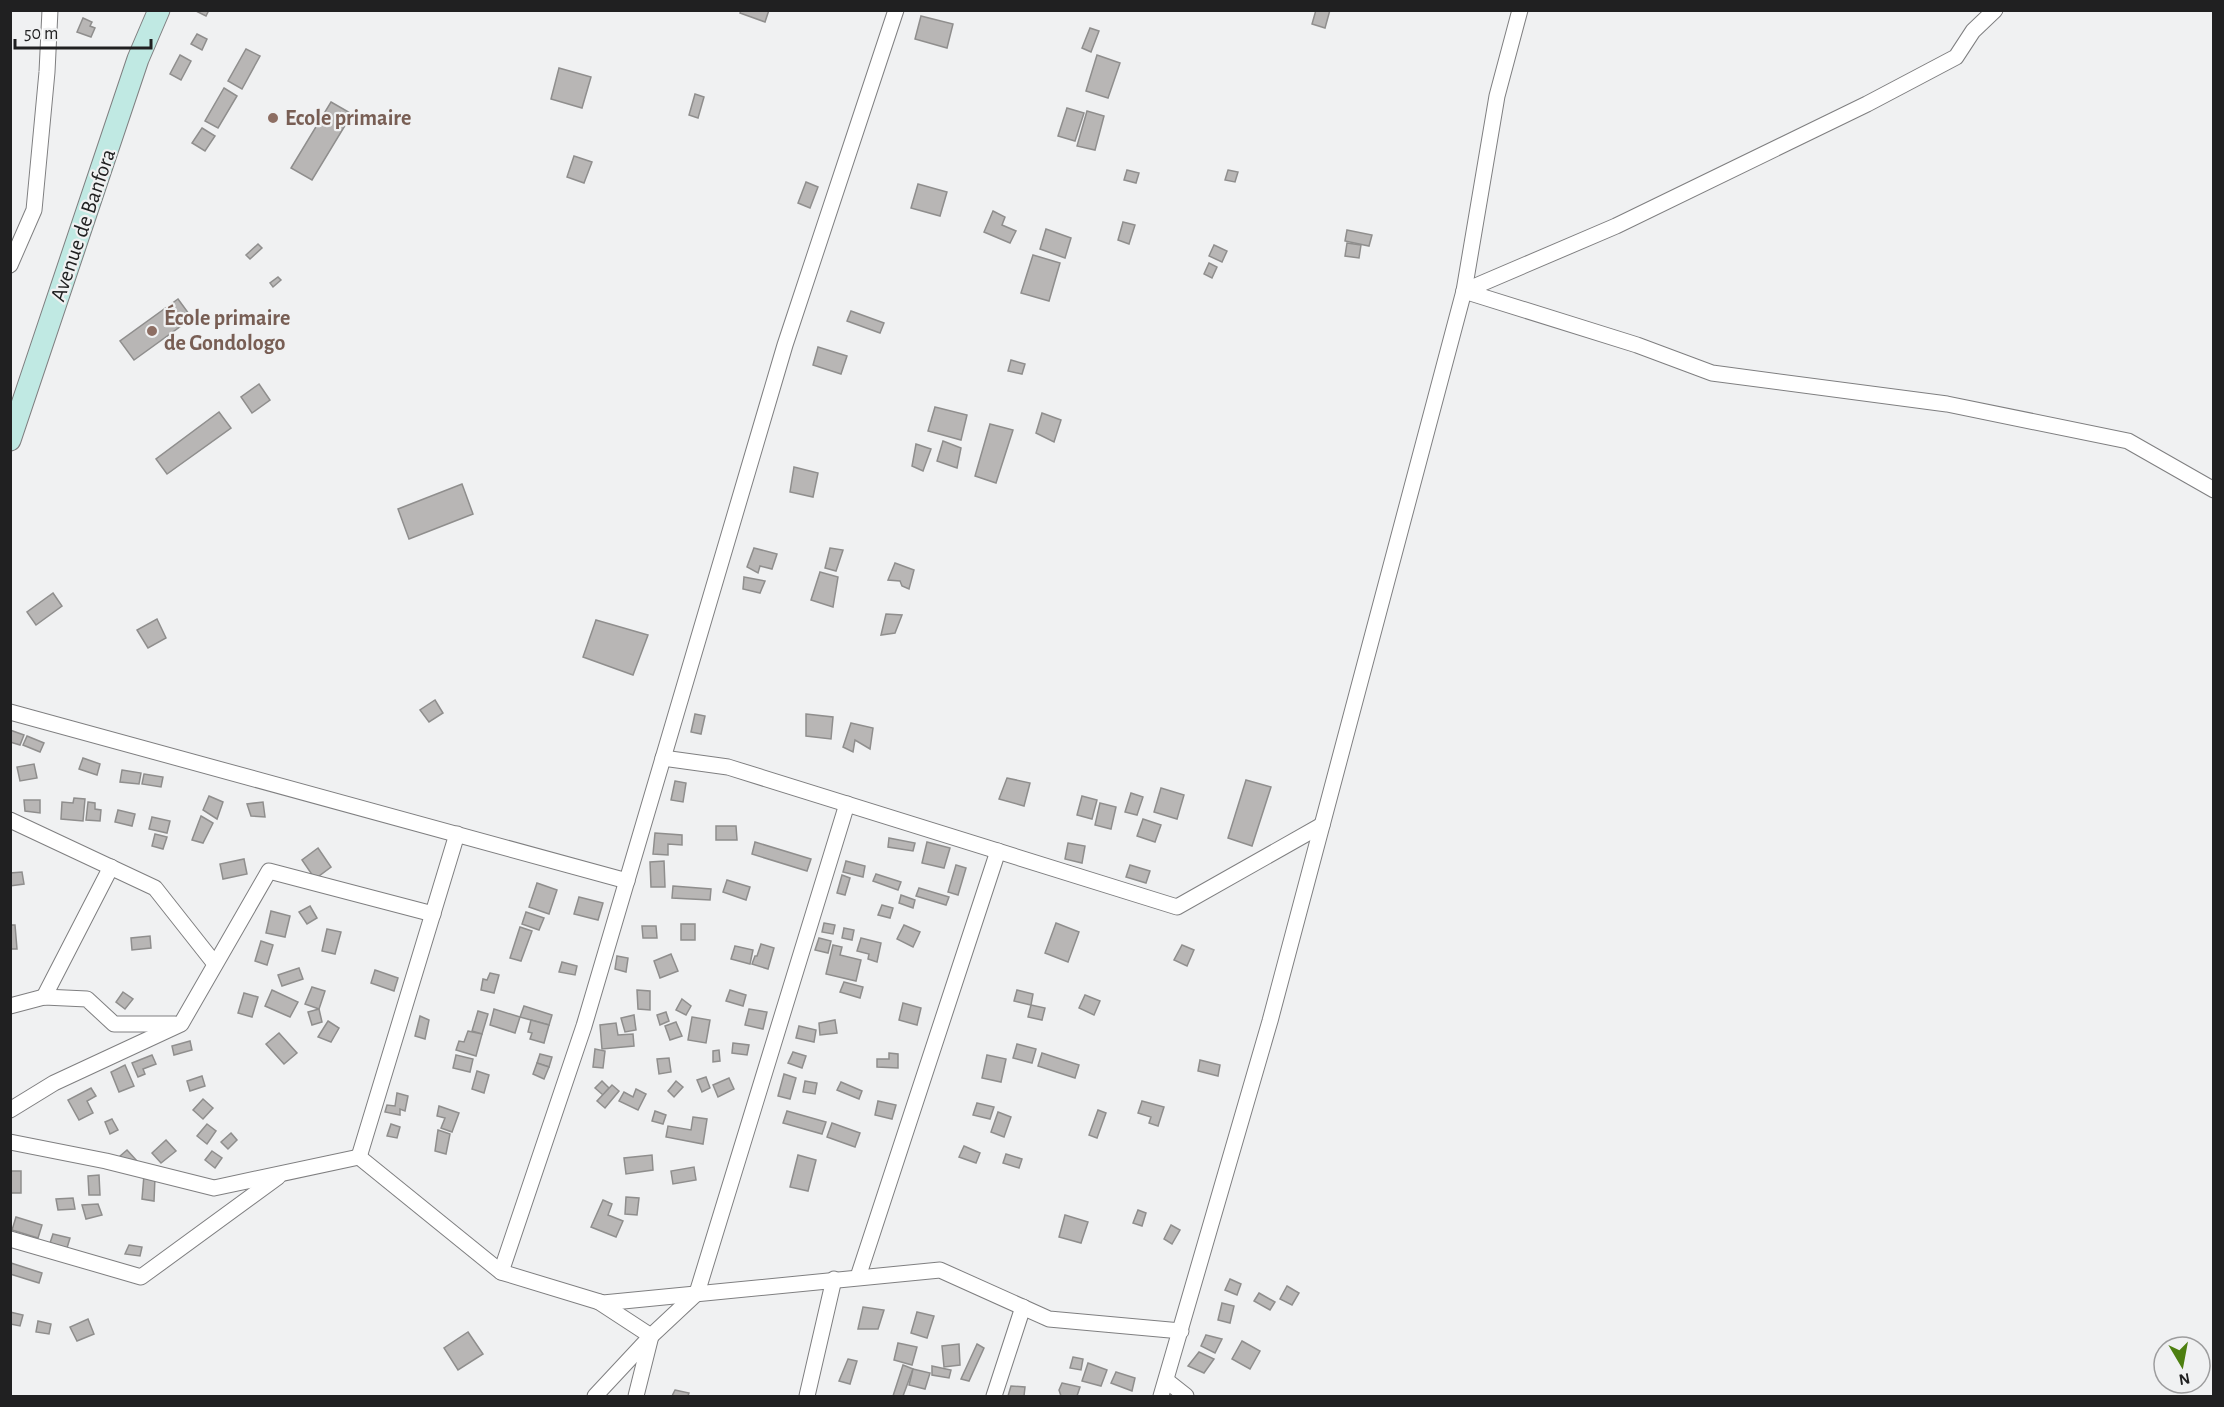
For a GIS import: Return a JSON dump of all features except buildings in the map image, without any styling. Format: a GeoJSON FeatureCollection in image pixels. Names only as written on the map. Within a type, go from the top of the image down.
{"type":"FeatureCollection","features":[{"type":"Feature","properties":{"kind":"main road","name":"Avenue de Banfora"},"geometry":{"type":"LineString","coordinates":[[10,440],[138,59],[159,10]]}},
{"type":"Feature","properties":{"kind":"street"},"geometry":{"type":"LineString","coordinates":[[10,265],[34,210],[48,72],[50,10]]}},
{"type":"Feature","properties":{"kind":"street"},"geometry":{"type":"LineString","coordinates":[[501,1272],[584,1026],[785,345],[896,10]]}},
{"type":"Feature","properties":{"kind":"street"},"geometry":{"type":"LineString","coordinates":[[1161,1396],[1182,1331],[1270,1021],[1464,291],[1497,96],[1520,10]]}},
{"type":"Feature","properties":{"kind":"street"},"geometry":{"type":"LineString","coordinates":[[1464,291],[1616,226],[1867,104],[1956,57],[1973,31],[1995,10]]}},
{"type":"Feature","properties":{"kind":"street"},"geometry":{"type":"LineString","coordinates":[[1464,291],[1637,345],[1712,373],[1947,404],[2128,441],[2214,490]]}},
{"type":"Feature","properties":{"kind":"street"},"geometry":{"type":"LineString","coordinates":[[10,712],[627,881]]}},
{"type":"Feature","properties":{"kind":"street"},"geometry":{"type":"LineString","coordinates":[[663,758],[728,767],[1177,907],[1322,825]]}},
{"type":"Feature","properties":{"kind":"street"},"geometry":{"type":"LineString","coordinates":[[595,1396],[651,1336],[697,1293],[847,804]]}},
{"type":"Feature","properties":{"kind":"street"},"geometry":{"type":"LineString","coordinates":[[10,820],[155,888],[215,964]]}},
{"type":"Feature","properties":{"kind":"street"},"geometry":{"type":"LineString","coordinates":[[359,1157],[457,834]]}},
{"type":"Feature","properties":{"kind":"street"},"geometry":{"type":"LineString","coordinates":[[858,1277],[998,851]]}},
{"type":"Feature","properties":{"kind":"street"},"geometry":{"type":"LineString","coordinates":[[44,997],[111,867]]}},
{"type":"Feature","properties":{"kind":"street"},"geometry":{"type":"LineString","coordinates":[[10,1110],[54,1083],[181,1024],[269,871],[433,914]]}},
{"type":"Feature","properties":{"kind":"street"},"geometry":{"type":"LineString","coordinates":[[10,1006],[44,997],[87,999],[114,1024],[181,1024]]}},
{"type":"Feature","properties":{"kind":"street"},"geometry":{"type":"LineString","coordinates":[[10,1142],[106,1161],[214,1188],[359,1157]]}},
{"type":"Feature","properties":{"kind":"street"},"geometry":{"type":"LineString","coordinates":[[359,1157],[501,1272],[603,1303],[940,1270],[1049,1319],[1182,1331]]}},
{"type":"Feature","properties":{"kind":"street"},"geometry":{"type":"LineString","coordinates":[[10,1239],[141,1277],[282,1174]]}},
{"type":"Feature","properties":{"kind":"street"},"geometry":{"type":"LineString","coordinates":[[807,1396],[834,1279]]}},
{"type":"Feature","properties":{"kind":"street"},"geometry":{"type":"LineString","coordinates":[[596,1300],[651,1336]]}},
{"type":"Feature","properties":{"kind":"street"},"geometry":{"type":"LineString","coordinates":[[994,1396],[1023,1307]]}},
{"type":"Feature","properties":{"kind":"street"},"geometry":{"type":"LineString","coordinates":[[636,1396],[651,1336]]}},
{"type":"Feature","properties":{"kind":"street"},"geometry":{"type":"LineString","coordinates":[[1167,1381],[1186,1396]]}},
{"type":"Feature","properties":{"kind":"place","name":"Ecole primaire"},"geometry":{"type":"Point","coordinates":[273,118]}},
{"type":"Feature","properties":{"kind":"place","name":"École primaire de Gondologo"},"geometry":{"type":"Point","coordinates":[152,331]}}]}
